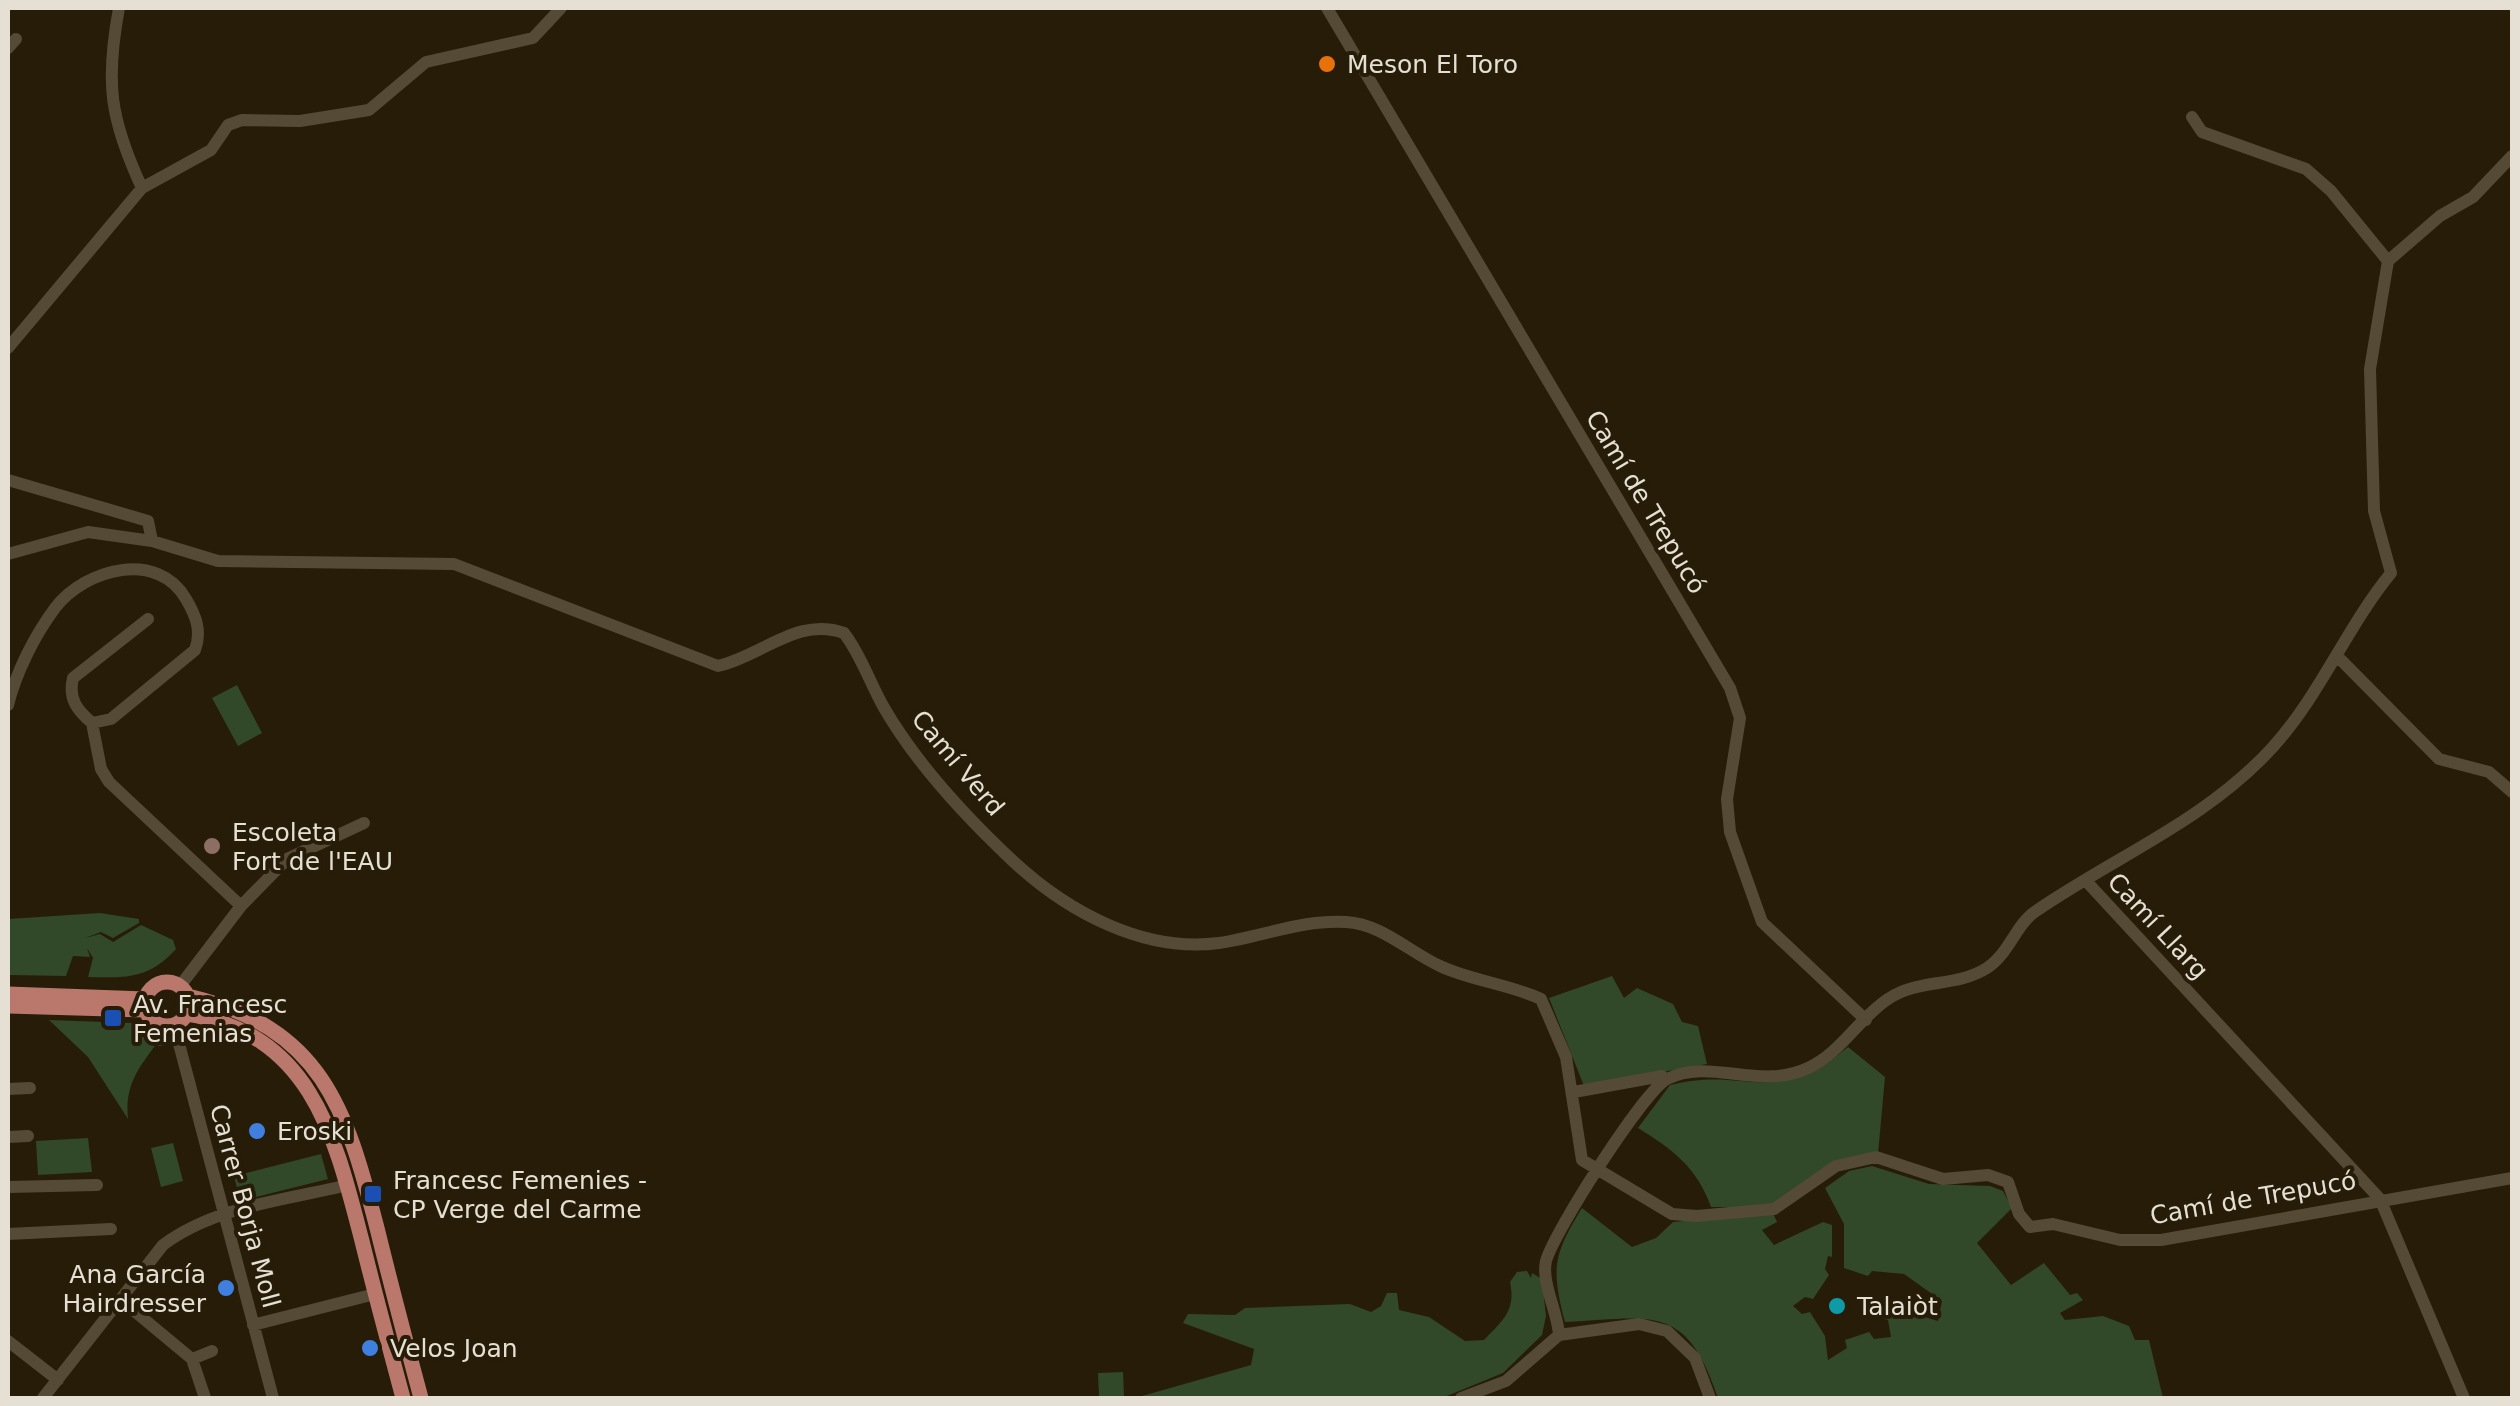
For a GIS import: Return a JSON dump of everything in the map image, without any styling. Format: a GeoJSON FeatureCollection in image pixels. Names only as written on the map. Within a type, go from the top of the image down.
{"type":"FeatureCollection","features":[{"type":"Feature","properties":{"kind":"main road"},"geometry":{"type":"LineString","coordinates":[[403,1398],[333,1133],[290,1068],[234,1028],[181,1020],[157,1024],[145,1005],[148,991],[164,982],[243,1012],[276,1032],[300,1053],[333,1097],[354,1139],[420,1398]]}},
{"type":"Feature","properties":{"kind":"main road"},"geometry":{"type":"LineString","coordinates":[[181,1020],[184,991]]}},
{"type":"Feature","properties":{"kind":"main road"},"geometry":{"type":"LineString","coordinates":[[8,994],[145,1005]]}},
{"type":"Feature","properties":{"kind":"main road"},"geometry":{"type":"LineString","coordinates":[[8,1006],[145,1005]]}},
{"type":"Feature","properties":{"kind":"street"},"geometry":{"type":"LineString","coordinates":[[119,8],[108,64],[118,137],[142,188]]}},
{"type":"Feature","properties":{"kind":"street"},"geometry":{"type":"LineString","coordinates":[[8,348],[142,188],[211,150],[228,126],[242,120],[300,122],[368,110],[413,68],[533,38],[561,8]]}},
{"type":"Feature","properties":{"kind":"street","name":"Camí de Trepucó"},"geometry":{"type":"LineString","coordinates":[[1327,8],[1730,688],[1740,718],[1727,799],[1730,832],[1762,922],[1866,1020]]}},
{"type":"Feature","properties":{"kind":"street"},"geometry":{"type":"LineString","coordinates":[[2192,117],[2202,132],[2306,169],[2331,191],[2388,261]]}},
{"type":"Feature","properties":{"kind":"street"},"geometry":{"type":"LineString","coordinates":[[2087,882],[2159,839],[2232,786],[2283,734],[2339,658],[2362,608],[2391,573],[2374,510],[2370,369],[2388,261],[2440,216],[2472,197],[2512,156]]}},
{"type":"Feature","properties":{"kind":"street"},"geometry":{"type":"LineString","coordinates":[[8,480],[148,521],[152,540]]}},
{"type":"Feature","properties":{"kind":"street","name":"Camí Verd"},"geometry":{"type":"LineString","coordinates":[[8,554],[88,532],[152,540],[218,561],[454,564],[718,666],[740,661],[788,634],[828,627],[844,632],[903,736],[984,831],[1045,887],[1096,919],[1144,939],[1184,945],[1219,943],[1317,922],[1349,922],[1381,931],[1442,968],[1541,999],[1554,1023],[1574,1092],[1578,1148],[1582,1160],[1598,1170]]}},
{"type":"Feature","properties":{"kind":"street"},"geometry":{"type":"LineString","coordinates":[[8,705],[26,659],[56,606],[98,578],[122,568],[158,572],[179,587],[192,609],[200,637],[195,650],[112,719],[92,723]]}},
{"type":"Feature","properties":{"kind":"street"},"geometry":{"type":"LineString","coordinates":[[148,619],[73,678],[73,700],[92,723],[101,770],[109,782],[241,906]]}},
{"type":"Feature","properties":{"kind":"street"},"geometry":{"type":"LineString","coordinates":[[2339,658],[2440,759],[2488,772],[2512,792]]}},
{"type":"Feature","properties":{"kind":"street"},"geometry":{"type":"LineString","coordinates":[[184,991],[241,906],[287,859],[364,822]]}},
{"type":"Feature","properties":{"kind":"street","name":"Camí Llarg"},"geometry":{"type":"LineString","coordinates":[[1574,1092],[1710,1070],[1758,1080],[1795,1072],[1834,1050],[1885,1000],[1914,984],[1952,982],[1992,965],[2031,914],[2087,882],[2380,1199],[2464,1398]]}},
{"type":"Feature","properties":{"kind":"street","name":"Carrer Borja Moll"},"geometry":{"type":"LineString","coordinates":[[181,1020],[224,1214],[273,1398]]}},
{"type":"Feature","properties":{"kind":"street"},"geometry":{"type":"LineString","coordinates":[[1559,1335],[1545,1266],[1555,1237],[1598,1170],[1666,1080]]}},
{"type":"Feature","properties":{"kind":"street"},"geometry":{"type":"LineString","coordinates":[[8,1089],[30,1088]]}},
{"type":"Feature","properties":{"kind":"street"},"geometry":{"type":"LineString","coordinates":[[8,1136],[28,1136]]}},
{"type":"Feature","properties":{"kind":"street","name":"Camí de Trepucó"},"geometry":{"type":"LineString","coordinates":[[1598,1170],[1672,1214],[1696,1216],[1774,1209],[1836,1166],[1876,1158],[1943,1179],[1998,1178],[2008,1182],[2019,1214],[2030,1226],[2053,1224],[2120,1240],[2161,1240],[2380,1199]]}},
{"type":"Feature","properties":{"kind":"street"},"geometry":{"type":"LineString","coordinates":[[2380,1199],[2512,1178]]}},
{"type":"Feature","properties":{"kind":"street"},"geometry":{"type":"LineString","coordinates":[[8,1187],[96,1186]]}},
{"type":"Feature","properties":{"kind":"street"},"geometry":{"type":"LineString","coordinates":[[43,1398],[164,1244],[202,1219],[348,1186]]}},
{"type":"Feature","properties":{"kind":"street"},"geometry":{"type":"LineString","coordinates":[[8,1234],[111,1229]]}},
{"type":"Feature","properties":{"kind":"street"},"geometry":{"type":"LineString","coordinates":[[254,1325],[375,1294]]}},
{"type":"Feature","properties":{"kind":"street"},"geometry":{"type":"LineString","coordinates":[[121,1300],[192,1359],[205,1398]]}},
{"type":"Feature","properties":{"kind":"street"},"geometry":{"type":"LineString","coordinates":[[1461,1398],[1506,1381],[1559,1335],[1639,1324],[1667,1331],[1695,1358],[1710,1398]]}},
{"type":"Feature","properties":{"kind":"street"},"geometry":{"type":"LineString","coordinates":[[8,1341],[58,1380]]}},
{"type":"Feature","properties":{"kind":"street"},"geometry":{"type":"LineString","coordinates":[[192,1359],[212,1350]]}},
{"type":"Feature","properties":{"kind":"green space"},"geometry":{"type":"Polygon","coordinates":[[[237,685],[262,733],[238,746],[212,698],[237,685]]]}},
{"type":"Feature","properties":{"kind":"green space"},"geometry":{"type":"Polygon","coordinates":[[[100,913],[139,919],[139,923],[113,938],[101,932],[85,938],[100,934],[113,942],[141,925],[173,940],[176,949],[156,966],[136,975],[88,977],[93,958],[87,948],[90,957],[73,956],[66,976],[8,975],[8,919],[100,913]]]}},
{"type":"Feature","properties":{"kind":"green space"},"geometry":{"type":"Polygon","coordinates":[[[1612,976],[1624,998],[1637,988],[1673,1004],[1682,1022],[1698,1026],[1707,1064],[1584,1086],[1549,998],[1612,976]]]}},
{"type":"Feature","properties":{"kind":"green space"},"geometry":{"type":"Polygon","coordinates":[[[49,1020],[133,1023],[161,1035],[165,1046],[155,1046],[133,1080],[128,1119],[88,1057],[49,1020]]]}},
{"type":"Feature","properties":{"kind":"green space"},"geometry":{"type":"Polygon","coordinates":[[[1848,1047],[1885,1077],[1878,1154],[1849,1158],[1767,1207],[1711,1207],[1682,1160],[1638,1128],[1670,1085],[1696,1080],[1760,1082],[1800,1077],[1848,1047]]]}},
{"type":"Feature","properties":{"kind":"green space"},"geometry":{"type":"Polygon","coordinates":[[[88,1138],[92,1172],[38,1175],[36,1141],[88,1138]]]}},
{"type":"Feature","properties":{"kind":"green space"},"geometry":{"type":"Polygon","coordinates":[[[173,1143],[183,1181],[161,1187],[151,1148],[173,1143]]]}},
{"type":"Feature","properties":{"kind":"green space"},"geometry":{"type":"Polygon","coordinates":[[[321,1154],[328,1179],[240,1201],[234,1176],[321,1154]]]}},
{"type":"Feature","properties":{"kind":"green space"},"geometry":{"type":"Polygon","coordinates":[[[1872,1166],[1929,1184],[1990,1186],[2003,1191],[2012,1208],[1977,1243],[2011,1285],[2044,1263],[2070,1295],[2077,1293],[2083,1300],[2060,1313],[2065,1320],[2103,1316],[2129,1326],[2135,1340],[2149,1340],[2163,1398],[1718,1398],[1693,1345],[1662,1322],[1565,1322],[1557,1263],[1565,1238],[1582,1208],[1632,1247],[1656,1238],[1673,1222],[1773,1213],[1777,1222],[1762,1230],[1774,1245],[1823,1222],[1832,1225],[1832,1257],[1828,1256],[1825,1269],[1829,1275],[1813,1299],[1805,1297],[1793,1306],[1802,1314],[1810,1312],[1825,1336],[1828,1360],[1847,1348],[1845,1340],[1869,1332],[1874,1339],[1891,1337],[1888,1320],[1880,1318],[1879,1303],[1938,1321],[1942,1301],[1904,1274],[1872,1271],[1868,1276],[1844,1268],[1844,1224],[1825,1188],[1849,1171],[1872,1166]]]}},
{"type":"Feature","properties":{"kind":"green space"},"geometry":{"type":"Polygon","coordinates":[[[1527,1271],[1531,1278],[1532,1273],[1542,1279],[1546,1316],[1542,1335],[1503,1373],[1442,1398],[1135,1398],[1251,1365],[1254,1349],[1183,1323],[1188,1314],[1235,1315],[1245,1308],[1350,1304],[1371,1312],[1381,1306],[1387,1293],[1397,1293],[1399,1310],[1429,1317],[1465,1341],[1484,1340],[1509,1308],[1510,1282],[1517,1272],[1527,1271]]]}},
{"type":"Feature","properties":{"kind":"green space"},"geometry":{"type":"Polygon","coordinates":[[[1123,1372],[1124,1398],[1099,1398],[1098,1373],[1123,1372]]]}},
{"type":"Feature","properties":{"kind":"place","name":"Meson El Toro"},"geometry":{"type":"Point","coordinates":[1327,64]}},
{"type":"Feature","properties":{"kind":"place","name":"Escoleta Fort de l'EAU"},"geometry":{"type":"Point","coordinates":[212,846]}},
{"type":"Feature","properties":{"kind":"place","name":"Av. Francesc Femenias"},"geometry":{"type":"Point","coordinates":[113,1018]}},
{"type":"Feature","properties":{"kind":"place","name":"Eroski"},"geometry":{"type":"Point","coordinates":[257,1131]}},
{"type":"Feature","properties":{"kind":"place","name":"Francesc Femenies - CP Verge del Carme"},"geometry":{"type":"Point","coordinates":[373,1194]}},
{"type":"Feature","properties":{"kind":"place","name":"Ana García Hairdresser"},"geometry":{"type":"Point","coordinates":[226,1288]}},
{"type":"Feature","properties":{"kind":"place","name":"Talaiòt"},"geometry":{"type":"Point","coordinates":[1837,1306]}},
{"type":"Feature","properties":{"kind":"place","name":"Velos Joan"},"geometry":{"type":"Point","coordinates":[370,1348]}}]}
